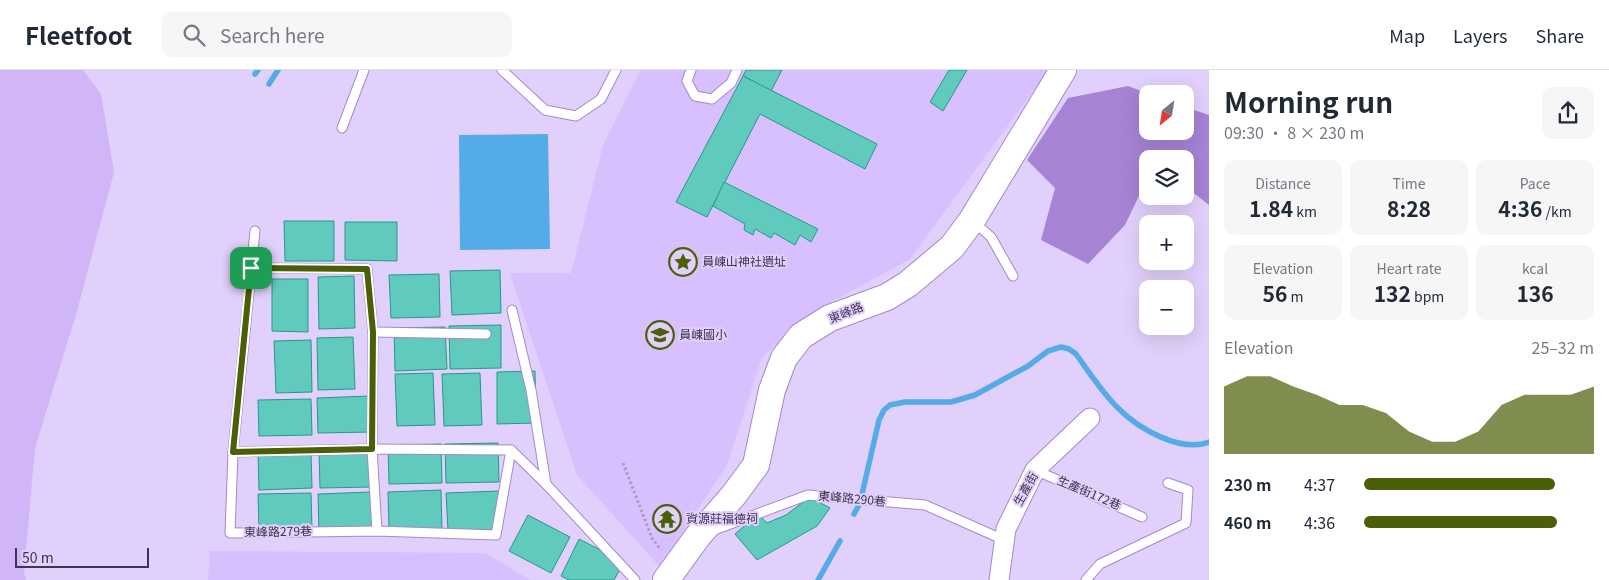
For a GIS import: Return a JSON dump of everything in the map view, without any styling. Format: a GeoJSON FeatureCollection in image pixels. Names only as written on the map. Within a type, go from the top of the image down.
{"type":"FeatureCollection","features":[{"type":"Feature","properties":{"kind":"main road","name":"東峰路"},"geometry":{"type":"LineString","coordinates":[[671,574],[698,536],[733,496],[756,464],[772,390],[784,358],[801,336],[830,318],[887,297],[908,284],[952,247],[972,220],[1063,70]]}},
{"type":"Feature","properties":{"kind":"street","name":"生產街"},"geometry":{"type":"LineString","coordinates":[[999,580],[1006,528],[1035,470],[1090,418]]}},
{"type":"Feature","properties":{"kind":"lane"},"geometry":{"type":"LineString","coordinates":[[342,128],[364,70]]}},
{"type":"Feature","properties":{"kind":"lane"},"geometry":{"type":"LineString","coordinates":[[502,70],[545,110],[576,116],[601,99],[616,70]]}},
{"type":"Feature","properties":{"kind":"lane"},"geometry":{"type":"LineString","coordinates":[[691,70],[688,81],[695,96],[712,99],[731,83],[737,70]]}},
{"type":"Feature","properties":{"kind":"lane"},"geometry":{"type":"LineString","coordinates":[[972,220],[991,237],[1013,276]]}},
{"type":"Feature","properties":{"kind":"lane","name":"東峰路279巷"},"geometry":{"type":"LineString","coordinates":[[255,231],[233,452],[230,533],[377,531],[496,535],[511,450]]}},
{"type":"Feature","properties":{"kind":"lane"},"geometry":{"type":"LineString","coordinates":[[251,268],[367,269],[373,332],[372,449],[377,531]]}},
{"type":"Feature","properties":{"kind":"lane"},"geometry":{"type":"LineString","coordinates":[[512,310],[531,390],[546,484]]}},
{"type":"Feature","properties":{"kind":"lane"},"geometry":{"type":"LineString","coordinates":[[373,332],[486,334]]}},
{"type":"Feature","properties":{"kind":"lane"},"geometry":{"type":"LineString","coordinates":[[233,452],[372,449],[511,450],[546,484],[635,580]]}},
{"type":"Feature","properties":{"kind":"lane","name":"生產街172巷"},"geometry":{"type":"LineString","coordinates":[[1035,470],[1142,516]]}},
{"type":"Feature","properties":{"kind":"lane"},"geometry":{"type":"LineString","coordinates":[[1086,580],[1100,564],[1186,523],[1188,490],[1168,483]]}},
{"type":"Feature","properties":{"kind":"lane","name":"東峰路290巷"},"geometry":{"type":"LineString","coordinates":[[698,536],[808,495],[925,505],[1005,540]]}},
{"type":"Feature","properties":{"kind":"path"},"geometry":{"type":"LineString","coordinates":[[623,463],[652,538],[671,574]]}},
{"type":"Feature","properties":{"kind":"shaded area"},"geometry":{"type":"Polygon","coordinates":[[[0,70],[83,70],[101,94],[114,172],[77,311],[35,448],[24,572],[26,580],[0,580],[0,70]]]}},
{"type":"Feature","properties":{"kind":"shaded area","name":"員崠國小"},"geometry":{"type":"Polygon","coordinates":[[[641,70],[1047,70],[910,259],[822,307],[762,357],[727,465],[660,567],[577,475],[510,273],[571,273],[603,145],[641,70]]]}},
{"type":"Feature","properties":{"kind":"shaded area"},"geometry":{"type":"Polygon","coordinates":[[[1128,86],[1139,90],[1139,140],[1194,140],[1194,110],[1209,115],[1209,205],[1194,193],[1194,150],[1139,150],[1139,196],[1125,225],[1088,264],[1041,240],[1055,188],[1027,160],[1068,98],[1128,86]]]}},
{"type":"Feature","properties":{"kind":"shaded area"},"geometry":{"type":"Polygon","coordinates":[[[210,551],[485,553],[530,580],[208,580],[210,551]]]}},
{"type":"Feature","properties":{"kind":"water"},"geometry":{"type":"Polygon","coordinates":[[[548,134],[550,249],[460,250],[459,135],[548,134]]]}},
{"type":"Feature","properties":{"kind":"building"},"geometry":{"type":"Polygon","coordinates":[[[746,70],[782,70],[771,91],[743,76],[746,70]]]}},
{"type":"Feature","properties":{"kind":"building"},"geometry":{"type":"Polygon","coordinates":[[[949,70],[967,70],[943,111],[930,102],[949,70]]]}},
{"type":"Feature","properties":{"kind":"building"},"geometry":{"type":"Polygon","coordinates":[[[743,76],[877,144],[865,169],[760,114],[707,217],[676,202],[743,76]]]}},
{"type":"Feature","properties":{"kind":"building"},"geometry":{"type":"Polygon","coordinates":[[[724,182],[818,229],[811,242],[800,235],[795,245],[774,233],[771,238],[755,229],[753,235],[744,230],[745,224],[713,206],[724,182]]]}},
{"type":"Feature","properties":{"kind":"building"},"geometry":{"type":"Polygon","coordinates":[[[284,221],[334,221],[334,261],[285,261],[284,221]]]}},
{"type":"Feature","properties":{"kind":"building"},"geometry":{"type":"Polygon","coordinates":[[[345,222],[397,222],[397,261],[345,260],[345,222]]]}},
{"type":"Feature","properties":{"kind":"building"},"geometry":{"type":"Polygon","coordinates":[[[500,270],[501,313],[452,315],[450,271],[500,270]]]}},
{"type":"Feature","properties":{"kind":"building"},"geometry":{"type":"Polygon","coordinates":[[[439,274],[440,317],[391,318],[389,275],[439,274]]]}},
{"type":"Feature","properties":{"kind":"building"},"geometry":{"type":"Polygon","coordinates":[[[354,276],[355,328],[319,329],[318,277],[354,276]]]}},
{"type":"Feature","properties":{"kind":"building"},"geometry":{"type":"Polygon","coordinates":[[[272,279],[308,279],[308,332],[272,331],[272,279]]]}},
{"type":"Feature","properties":{"kind":"building"},"geometry":{"type":"Polygon","coordinates":[[[501,325],[501,368],[450,369],[449,326],[501,325]]]}},
{"type":"Feature","properties":{"kind":"building"},"geometry":{"type":"Polygon","coordinates":[[[445,327],[447,369],[395,371],[394,328],[445,327]]]}},
{"type":"Feature","properties":{"kind":"building"},"geometry":{"type":"Polygon","coordinates":[[[353,337],[355,389],[318,390],[317,338],[353,337]]]}},
{"type":"Feature","properties":{"kind":"building"},"geometry":{"type":"Polygon","coordinates":[[[311,340],[312,392],[276,393],[274,341],[311,340]]]}},
{"type":"Feature","properties":{"kind":"building"},"geometry":{"type":"Polygon","coordinates":[[[535,371],[536,423],[497,424],[497,372],[535,371]]]}},
{"type":"Feature","properties":{"kind":"building"},"geometry":{"type":"Polygon","coordinates":[[[433,373],[435,425],[397,426],[395,374],[433,373]]]}},
{"type":"Feature","properties":{"kind":"building"},"geometry":{"type":"Polygon","coordinates":[[[480,373],[482,425],[444,426],[442,374],[480,373]]]}},
{"type":"Feature","properties":{"kind":"building"},"geometry":{"type":"Polygon","coordinates":[[[370,396],[371,432],[318,433],[317,398],[370,396]]]}},
{"type":"Feature","properties":{"kind":"building"},"geometry":{"type":"Polygon","coordinates":[[[311,399],[312,435],[259,436],[258,400],[311,399]]]}},
{"type":"Feature","properties":{"kind":"building"},"geometry":{"type":"Polygon","coordinates":[[[498,443],[499,482],[446,483],[445,444],[498,443]]]}},
{"type":"Feature","properties":{"kind":"building"},"geometry":{"type":"Polygon","coordinates":[[[441,444],[442,483],[389,484],[388,445],[441,444]]]}},
{"type":"Feature","properties":{"kind":"building"},"geometry":{"type":"Polygon","coordinates":[[[371,451],[372,487],[320,488],[319,452],[371,451]]]}},
{"type":"Feature","properties":{"kind":"building"},"geometry":{"type":"Polygon","coordinates":[[[311,453],[312,488],[259,490],[258,454],[311,453]]]}},
{"type":"Feature","properties":{"kind":"building"},"geometry":{"type":"Polygon","coordinates":[[[441,490],[442,529],[389,530],[388,492],[441,490]]]}},
{"type":"Feature","properties":{"kind":"building"},"geometry":{"type":"Polygon","coordinates":[[[499,491],[501,530],[448,531],[446,493],[499,491]]]}},
{"type":"Feature","properties":{"kind":"building"},"geometry":{"type":"Polygon","coordinates":[[[371,492],[372,531],[319,532],[318,494],[371,492]]]}},
{"type":"Feature","properties":{"kind":"building"},"geometry":{"type":"Polygon","coordinates":[[[311,493],[312,529],[259,530],[258,494],[311,493]]]}},
{"type":"Feature","properties":{"kind":"building"},"geometry":{"type":"Polygon","coordinates":[[[810,497],[830,508],[817,526],[757,560],[735,534],[758,514],[767,523],[786,515],[810,497]]]}},
{"type":"Feature","properties":{"kind":"building","name":"資源莊福德祠"},"geometry":{"type":"Polygon","coordinates":[[[675,507],[676,531],[660,531],[659,508],[675,507]]]}},
{"type":"Feature","properties":{"kind":"building"},"geometry":{"type":"Polygon","coordinates":[[[528,515],[570,537],[551,573],[509,551],[528,515]]]}},
{"type":"Feature","properties":{"kind":"building"},"geometry":{"type":"Polygon","coordinates":[[[579,539],[624,562],[614,580],[569,580],[561,576],[579,539]]]}},
{"type":"Feature","properties":{"kind":"waterway"},"geometry":{"type":"LineString","coordinates":[[255,74],[258,70]]}},
{"type":"Feature","properties":{"kind":"waterway"},"geometry":{"type":"LineString","coordinates":[[269,84],[278,70]]}},
{"type":"Feature","properties":{"kind":"waterway"},"geometry":{"type":"LineString","coordinates":[[854,514],[860,503],[879,420],[884,410],[890,405],[905,402],[951,402],[975,395],[1028,366],[1048,351],[1061,347],[1069,349],[1076,354],[1107,397],[1127,417],[1149,431],[1173,442],[1198,445],[1209,442]]}},
{"type":"Feature","properties":{"kind":"waterway"},"geometry":{"type":"LineString","coordinates":[[818,580],[840,541]]}},
{"type":"Feature","properties":{"kind":"place","name":"員崠山神社遺址"},"geometry":{"type":"Point","coordinates":[683,262]}},
{"type":"Feature","properties":{"kind":"place","name":"員崠國小"},"geometry":{"type":"Point","coordinates":[660,335]}},
{"type":"Feature","properties":{"kind":"place","name":"資源莊福德祠"},"geometry":{"type":"Point","coordinates":[667,519]}},
{"type":"Feature","properties":{"kind":"route"},"geometry":{"type":"LineString","coordinates":[[251,268],[367,269],[373,332],[372,449],[233,452],[251,268]]}}]}
